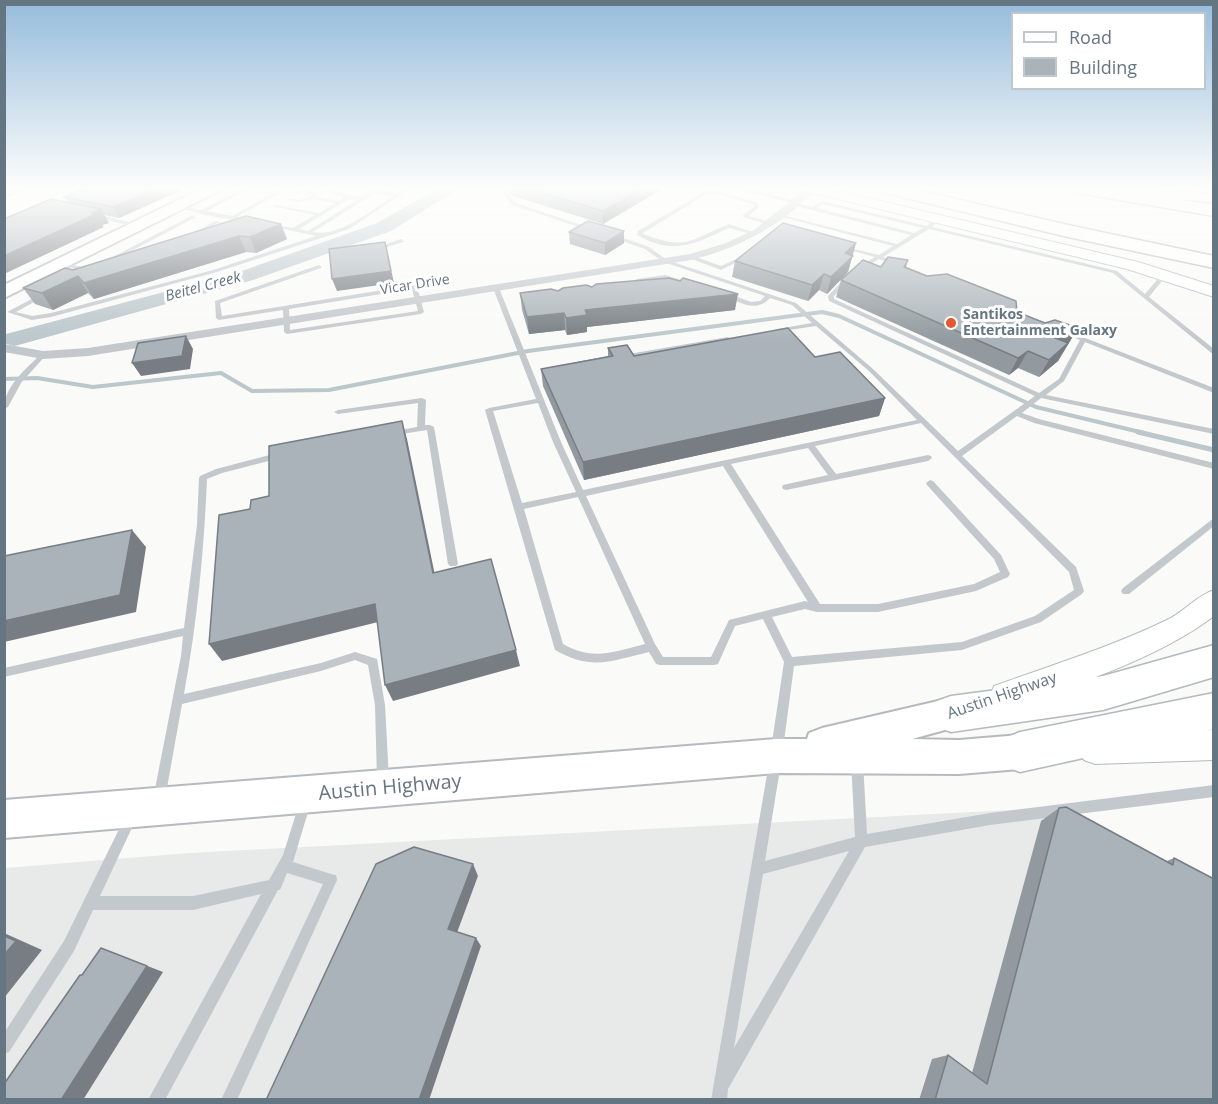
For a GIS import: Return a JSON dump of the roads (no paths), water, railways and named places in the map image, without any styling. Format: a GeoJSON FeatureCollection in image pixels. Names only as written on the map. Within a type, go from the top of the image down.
{"type":"FeatureCollection","features":[{"type":"Feature","properties":{"kind":"highway"},"geometry":{"type":"LineString","coordinates":[[1102,240],[1214,268]]}},
{"type":"Feature","properties":{"kind":"highway"},"geometry":{"type":"LineString","coordinates":[[1108,240],[1214,262]]}},
{"type":"Feature","properties":{"kind":"highway"},"geometry":{"type":"LineString","coordinates":[[1169,240],[1214,249]]}},
{"type":"Feature","properties":{"kind":"highway"},"geometry":{"type":"LineString","coordinates":[[951,714],[1103,693],[1214,661]]}},
{"type":"Feature","properties":{"kind":"highway"},"geometry":{"type":"LineString","coordinates":[[1020,752],[1214,711]]}},
{"type":"Feature","properties":{"kind":"main road"},"geometry":{"type":"LineString","coordinates":[[4,292],[111,240]]}},
{"type":"Feature","properties":{"kind":"main road"},"geometry":{"type":"LineString","coordinates":[[1009,240],[1164,275],[1214,292]]}},
{"type":"Feature","properties":{"kind":"main road","name":"Austin Highway"},"geometry":{"type":"LineString","coordinates":[[776,756],[951,714],[1082,669],[1179,627],[1214,600]]}},
{"type":"Feature","properties":{"kind":"main road","name":"Austin Highway"},"geometry":{"type":"LineString","coordinates":[[4,819],[776,756],[959,757],[1020,752],[1214,745]]}},
{"type":"Feature","properties":{"kind":"street","name":"Vicar Drive"},"geometry":{"type":"LineString","coordinates":[[4,348],[43,355],[88,352],[496,288],[518,289],[691,257],[741,240]]}},
{"type":"Feature","properties":{"kind":"lane"},"geometry":{"type":"LineString","coordinates":[[106,262],[149,240]]}},
{"type":"Feature","properties":{"kind":"lane"},"geometry":{"type":"LineString","coordinates":[[49,291],[10,312],[32,318],[51,315],[226,267],[311,240]]}},
{"type":"Feature","properties":{"kind":"lane"},"geometry":{"type":"LineString","coordinates":[[624,240],[657,252],[665,261],[794,304],[871,370],[1072,570],[1079,591],[1038,619],[962,646],[789,662]]}},
{"type":"Feature","properties":{"kind":"lane"},"geometry":{"type":"LineString","coordinates":[[652,240],[668,246],[684,247],[700,240]]}},
{"type":"Feature","properties":{"kind":"lane"},"geometry":{"type":"LineString","coordinates":[[875,240],[896,245]]}},
{"type":"Feature","properties":{"kind":"lane"},"geometry":{"type":"LineString","coordinates":[[906,240],[877,256],[854,273],[831,296],[831,300],[1037,398],[1214,432]]}},
{"type":"Feature","properties":{"kind":"lane"},"geometry":{"type":"LineString","coordinates":[[997,240],[1115,272],[1214,352]]}},
{"type":"Feature","properties":{"kind":"lane"},"geometry":{"type":"LineString","coordinates":[[370,250],[401,241]]}},
{"type":"Feature","properties":{"kind":"lane"},"geometry":{"type":"LineString","coordinates":[[832,244],[877,256],[925,276]]}},
{"type":"Feature","properties":{"kind":"lane"},"geometry":{"type":"LineString","coordinates":[[691,257],[721,268],[734,262]]}},
{"type":"Feature","properties":{"kind":"lane"},"geometry":{"type":"LineString","coordinates":[[61,264],[88,271],[97,270]]}},
{"type":"Feature","properties":{"kind":"lane"},"geometry":{"type":"LineString","coordinates":[[319,267],[217,302],[219,318],[414,287],[418,300]]}},
{"type":"Feature","properties":{"kind":"lane"},"geometry":{"type":"LineString","coordinates":[[79,276],[88,271]]}},
{"type":"Feature","properties":{"kind":"lane"},"geometry":{"type":"LineString","coordinates":[[1146,297],[1164,275]]}},
{"type":"Feature","properties":{"kind":"lane"},"geometry":{"type":"LineString","coordinates":[[630,283],[665,277],[698,286]]}},
{"type":"Feature","properties":{"kind":"lane"},"geometry":{"type":"LineString","coordinates":[[496,288],[540,400],[580,492],[651,647],[660,661],[714,661],[732,623],[805,605],[817,608],[878,608],[976,587],[1005,574],[998,557],[930,483]]}},
{"type":"Feature","properties":{"kind":"lane"},"geometry":{"type":"LineString","coordinates":[[719,292],[750,304],[762,303],[769,296]]}},
{"type":"Feature","properties":{"kind":"lane"},"geometry":{"type":"LineString","coordinates":[[286,307],[287,321]]}},
{"type":"Feature","properties":{"kind":"lane"},"geometry":{"type":"LineString","coordinates":[[771,332],[814,321]]}},
{"type":"Feature","properties":{"kind":"lane"},"geometry":{"type":"LineString","coordinates":[[1050,326],[1214,391]]}},
{"type":"Feature","properties":{"kind":"lane"},"geometry":{"type":"LineString","coordinates":[[610,359],[736,338]]}},
{"type":"Feature","properties":{"kind":"lane"},"geometry":{"type":"LineString","coordinates":[[957,456],[1062,380],[1083,340]]}},
{"type":"Feature","properties":{"kind":"lane"},"geometry":{"type":"LineString","coordinates":[[4,407],[18,382],[43,355]]}},
{"type":"Feature","properties":{"kind":"lane"},"geometry":{"type":"LineString","coordinates":[[529,372],[541,371]]}},
{"type":"Feature","properties":{"kind":"lane"},"geometry":{"type":"LineString","coordinates":[[338,412],[422,400],[421,428]]}},
{"type":"Feature","properties":{"kind":"lane"},"geometry":{"type":"LineString","coordinates":[[540,400],[489,410],[559,647],[570,654],[592,661],[651,647]]}},
{"type":"Feature","properties":{"kind":"lane"},"geometry":{"type":"LineString","coordinates":[[1017,413],[1037,421],[1214,466]]}},
{"type":"Feature","properties":{"kind":"lane"},"geometry":{"type":"LineString","coordinates":[[519,507],[580,492],[921,421]]}},
{"type":"Feature","properties":{"kind":"lane"},"geometry":{"type":"LineString","coordinates":[[381,436],[430,427],[453,564]]}},
{"type":"Feature","properties":{"kind":"lane"},"geometry":{"type":"LineString","coordinates":[[809,444],[834,477]]}},
{"type":"Feature","properties":{"kind":"lane"},"geometry":{"type":"LineString","coordinates":[[4,1047],[69,946],[146,808],[178,700],[189,631],[201,525],[203,478],[219,471],[293,453]]}},
{"type":"Feature","properties":{"kind":"lane"},"geometry":{"type":"LineString","coordinates":[[786,487],[928,458]]}},
{"type":"Feature","properties":{"kind":"lane"},"geometry":{"type":"LineString","coordinates":[[725,462],[817,608]]}},
{"type":"Feature","properties":{"kind":"lane"},"geometry":{"type":"LineString","coordinates":[[1126,591],[1214,521]]}},
{"type":"Feature","properties":{"kind":"lane"},"geometry":{"type":"LineString","coordinates":[[719,1093],[776,756],[789,662],[766,615]]}},
{"type":"Feature","properties":{"kind":"lane"},"geometry":{"type":"LineString","coordinates":[[4,673],[189,631]]}},
{"type":"Feature","properties":{"kind":"lane"},"geometry":{"type":"LineString","coordinates":[[178,700],[321,667],[355,656],[373,662],[380,705],[384,788]]}},
{"type":"Feature","properties":{"kind":"lane"},"geometry":{"type":"LineString","coordinates":[[719,1093],[861,841],[856,756]]}},
{"type":"Feature","properties":{"kind":"lane"},"geometry":{"type":"LineString","coordinates":[[757,869],[861,841],[990,819],[1214,791]]}},
{"type":"Feature","properties":{"kind":"lane"},"geometry":{"type":"LineString","coordinates":[[156,1100],[285,866],[307,795]]}},
{"type":"Feature","properties":{"kind":"lane"},"geometry":{"type":"LineString","coordinates":[[229,1100],[331,880],[285,866]]}},
{"type":"Feature","properties":{"kind":"lane"},"geometry":{"type":"LineString","coordinates":[[91,903],[193,903],[275,885]]}},
{"type":"Feature","properties":{"kind":"waterway","name":"Beitel Creek"},"geometry":{"type":"LineString","coordinates":[[14,339],[246,276],[349,240]]}},
{"type":"Feature","properties":{"kind":"waterway"},"geometry":{"type":"LineString","coordinates":[[4,379],[37,378],[93,387],[221,373],[252,391],[329,390],[528,351],[822,312],[839,316],[1036,407],[1144,433]]}},
{"type":"Feature","properties":{"kind":"waterway"},"geometry":{"type":"LineString","coordinates":[[1138,432],[1214,450]]}},
{"type":"Feature","properties":{"kind":"place","name":"Santikos Entertainment Galaxy"},"geometry":{"type":"Point","coordinates":[951,323]}}]}
